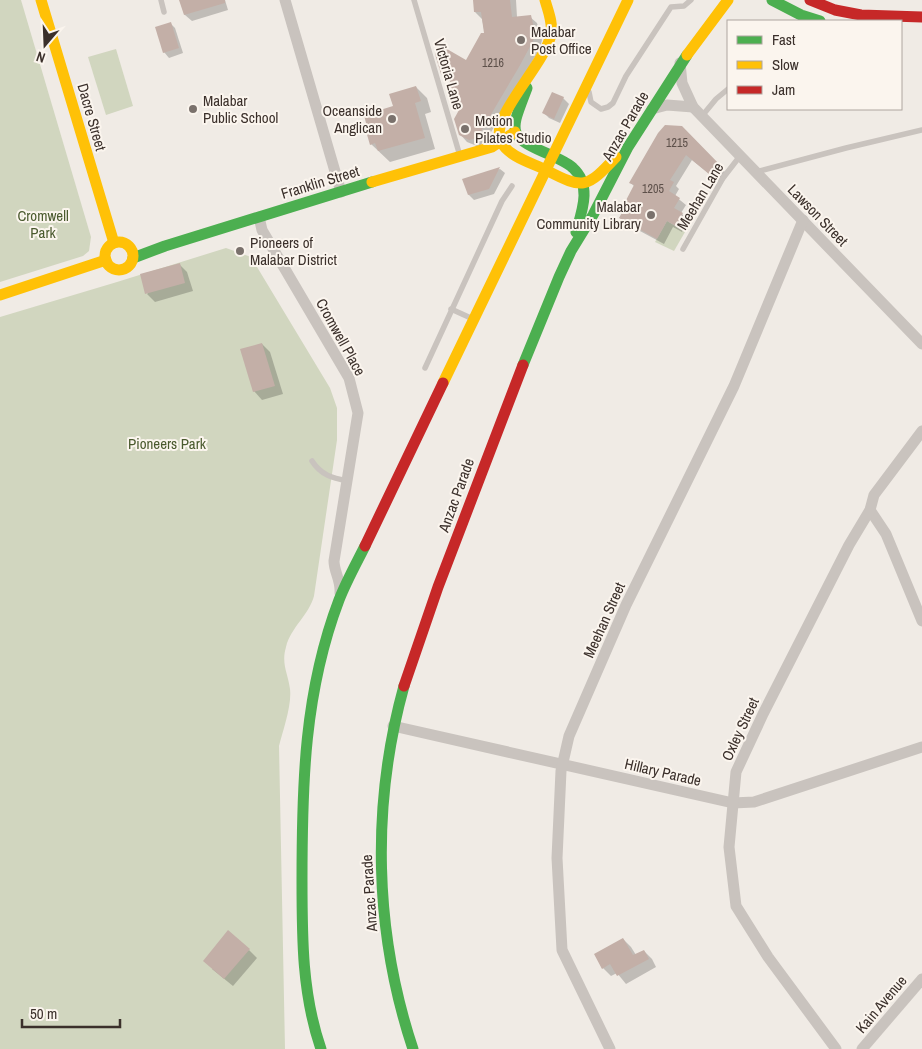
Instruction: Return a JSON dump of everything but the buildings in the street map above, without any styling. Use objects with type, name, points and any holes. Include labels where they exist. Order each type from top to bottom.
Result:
[{"type":"main road","name":"Dacre Street","points":[[41,0],[114,243]]},
{"type":"main road","points":[[545,0],[552,21],[551,34],[549,42],[532,75],[515,120],[514,132],[526,143],[575,169],[584,184],[583,206],[569,256]]},
{"type":"main road","name":"Anzac Parade","points":[[414,1049],[405,1026],[391,972],[382,894],[381,808],[393,726],[408,672],[494,435],[569,256],[635,136],[680,63],[728,0]]},
{"type":"main road","points":[[772,0],[801,15],[817,20]]},
{"type":"main road","points":[[810,0],[861,16],[908,15],[922,19]]},
{"type":"main road","points":[[321,1049],[312,1027],[306,999],[302,857],[304,768],[309,714],[325,639],[339,599],[602,53],[632,4]]},
{"type":"main road","points":[[902,27],[922,19]]},
{"type":"main road","points":[[532,75],[513,100],[499,126],[498,134],[501,142],[518,156],[568,181],[584,184],[598,177],[635,136]]},
{"type":"main road","name":"Franklin Street","points":[[133,258],[165,246],[492,147],[514,132]]},
{"type":"main road","points":[[114,243],[126,244],[132,250],[133,258],[130,265],[122,269],[114,269],[106,260],[107,250],[114,243]]},
{"type":"main road","points":[[0,295],[106,260]]},
{"type":"street","points":[[285,0],[341,192]]},
{"type":"street","name":"Lawson Street","points":[[680,63],[682,83],[693,107],[922,344]]},
{"type":"street","points":[[652,109],[667,105],[693,107]]},
{"type":"street","name":"Cromwell Place","points":[[259,217],[262,230],[348,378],[358,413],[334,561],[340,582],[339,599]]},
{"type":"street","name":"Meehan Street","points":[[610,1049],[562,950],[557,858],[562,765],[569,736],[626,605],[734,386],[802,220]]},
{"type":"street","name":"Oxley Street","points":[[836,1049],[768,957],[736,906],[729,847],[736,772],[763,714],[849,545],[870,510],[874,495],[922,431]]},
{"type":"street","points":[[870,510],[886,534],[922,622]]},
{"type":"street","name":"Hillary Parade","points":[[393,726],[733,802],[754,802],[922,747]]},
{"type":"street","name":"Kain Avenue","points":[[869,1047],[922,979]]},
{"type":"lane","points":[[160,0],[164,12]]},
{"type":"lane","name":"Victoria Lane","points":[[414,0],[460,156]]},
{"type":"lane","points":[[589,81],[591,102],[601,109],[613,104],[626,76],[672,7],[684,6],[691,0]]},
{"type":"lane","points":[[702,116],[716,99],[727,90]]},
{"type":"lane","points":[[756,172],[922,130]]},
{"type":"lane","name":"Meehan Lane","points":[[683,249],[723,178],[740,156]]},
{"type":"lane","points":[[425,368],[502,201],[512,186]]},
{"type":"lane","points":[[451,309],[475,320]]},
{"type":"lane","points":[[312,461],[322,473],[329,477],[348,481]]},
{"type":"green space","name":"Cromwell Park","points":[[0,0],[21,0],[91,237],[89,251],[83,256],[0,282]]},
{"type":"green space","points":[[116,49],[133,106],[106,115],[88,57]]},
{"type":"green space","points":[[667,221],[685,232],[674,251],[655,242]]},
{"type":"green space","name":"Pioneers Park","points":[[226,248],[251,257],[330,388],[337,408],[337,440],[314,596],[312,603],[288,640],[285,653],[290,702],[279,746],[285,1049],[0,1049],[0,317]]},
{"type":"traffic: fast","points":[[772,0],[801,15],[817,20]]},
{"type":"traffic: fast","points":[[523,365],[571,251],[593,215],[628,147],[687,55]]},
{"type":"traffic: fast","points":[[527,88],[517,115],[516,131],[519,138],[526,143],[553,156]]},
{"type":"traffic: fast","points":[[553,156],[573,168],[582,182],[584,190],[583,207],[576,232]]},
{"type":"traffic: fast","points":[[133,258],[165,246],[372,182]]},
{"type":"traffic: fast","points":[[321,1049],[310,1008],[304,966],[302,880],[304,773],[312,704],[318,669],[327,635],[339,600],[365,546]]},
{"type":"traffic: fast","points":[[404,686],[393,731],[386,776],[382,822],[382,868],[384,914],[390,960],[400,1005],[413,1049]]},
{"type":"traffic: slow","points":[[41,0],[114,243]]},
{"type":"traffic: slow","points":[[545,0],[551,25],[551,34],[547,46],[510,105],[499,132],[501,142],[509,152],[546,170]]},
{"type":"traffic: slow","points":[[443,383],[628,0]]},
{"type":"traffic: slow","points":[[687,55],[728,0]]},
{"type":"traffic: slow","points":[[372,182],[492,147],[515,132]]},
{"type":"traffic: slow","points":[[546,170],[569,181],[584,183],[598,175],[616,157]]},
{"type":"traffic: slow","points":[[119,242],[129,246],[133,256],[129,266],[119,270],[109,266],[105,256],[109,246],[119,242]]},
{"type":"traffic: slow","points":[[0,295],[106,260]]},
{"type":"traffic: jam","points":[[810,0],[835,10],[861,15],[922,17]]},
{"type":"traffic: jam","points":[[404,686],[438,587],[523,365]]},
{"type":"traffic: jam","points":[[365,546],[443,383]]},
{"type":"place","name":"Malabar Post Office","points":[[521,40]]},
{"type":"place","name":"Malabar Public School","points":[[193,109]]},
{"type":"place","name":"Oceanside Anglican","points":[[392,119]]},
{"type":"place","name":"Motion Pilates Studio","points":[[465,129]]},
{"type":"place","name":"Malabar Community Library","points":[[651,215]]},
{"type":"place","name":"Pioneers of Malabar District","points":[[240,251]]}]
